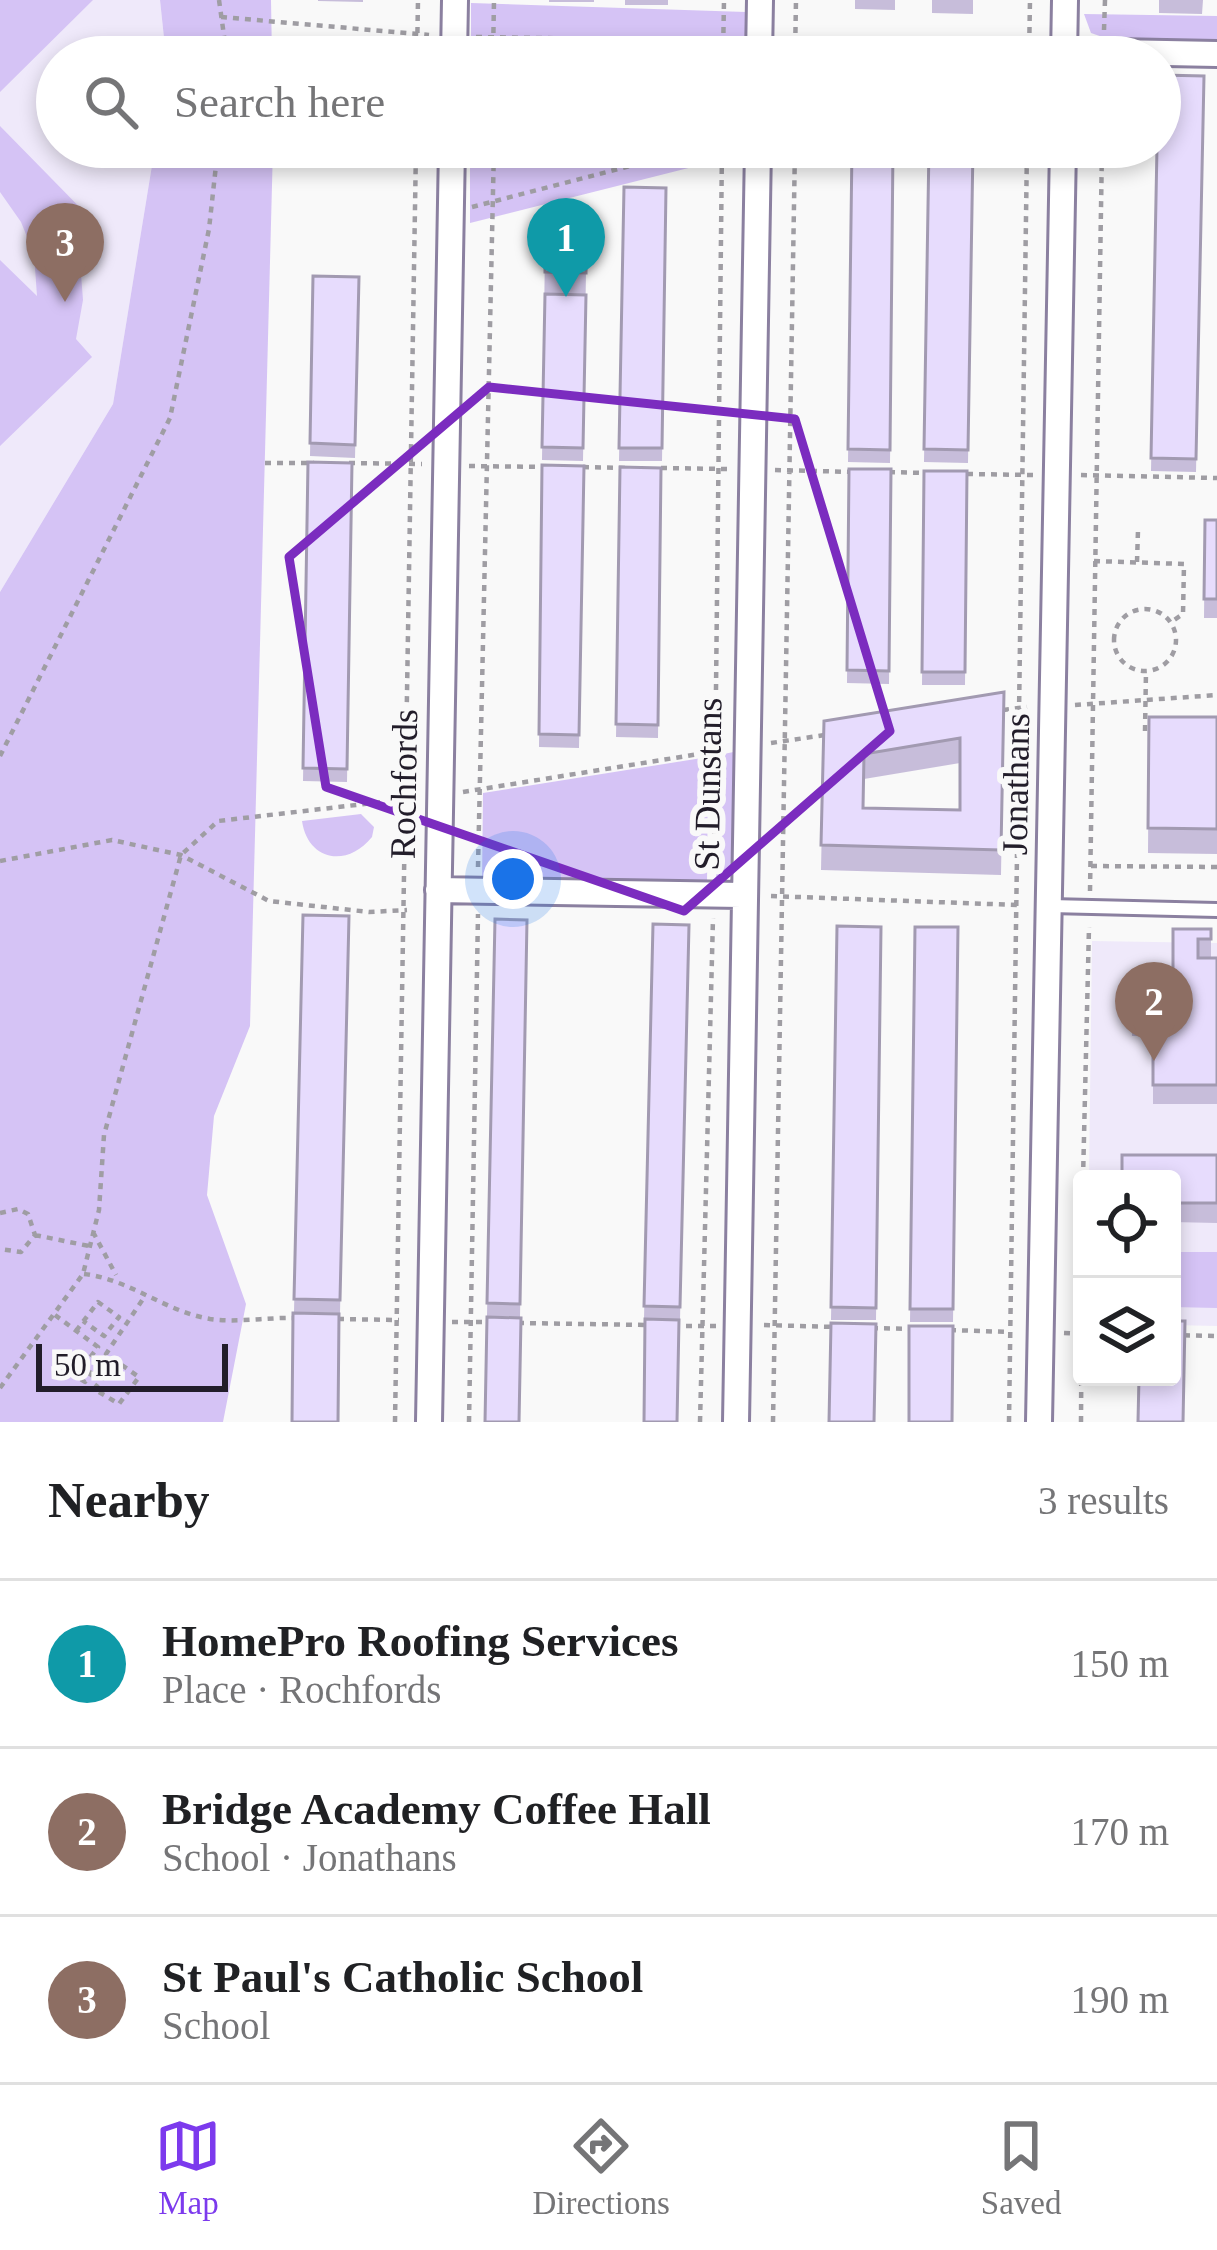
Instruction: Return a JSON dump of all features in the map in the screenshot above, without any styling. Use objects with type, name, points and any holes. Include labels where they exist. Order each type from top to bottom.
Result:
[{"type":"street","points":[[454,36],[455,0]]},
{"type":"street","points":[[759,36],[760,0]]},
{"type":"street","points":[[1064,36],[1065,0]]},
{"type":"street","points":[[1181,54],[1217,54]]},
{"type":"street","name":"Rochfords","points":[[430,1422],[451,168]]},
{"type":"street","name":"St Dunstans","points":[[736,1422],[741,896],[758,168]]},
{"type":"street","name":"Jonathans","points":[[1039,1422],[1063,168]]},
{"type":"street","points":[[437,899],[478,891],[741,896]]},
{"type":"lane","points":[[1050,906],[1217,910]]},
{"type":"path","points":[[220,0],[224,36]]},
{"type":"path","points":[[418,0],[418,35]]},
{"type":"path","points":[[493,36],[494,0]]},
{"type":"path","points":[[724,0],[724,36]]},
{"type":"path","points":[[795,36],[796,0]]},
{"type":"path","points":[[1029,36],[1030,0]]},
{"type":"path","points":[[221,17],[421,36]]},
{"type":"path","points":[[0,756],[170,418],[209,229],[216,168]]},
{"type":"path","points":[[395,1422],[416,168]]},
{"type":"path","points":[[469,1422],[494,168]]},
{"type":"path","points":[[415,222],[622,168]]},
{"type":"path","points":[[700,1422],[713,895],[722,168]]},
{"type":"path","points":[[773,1422],[795,168]]},
{"type":"path","points":[[1009,1422],[1027,168]]},
{"type":"path","points":[[1083,1170],[1102,168]]},
{"type":"path","points":[[1137,562],[1138,530]]},
{"type":"path","points":[[1094,561],[1184,564],[1183,614],[1171,622]]},
{"type":"path","points":[[1145,608],[1171,622],[1173,653],[1158,668],[1146,670],[1120,659],[1113,640],[1119,621],[1145,608]]},
{"type":"path","points":[[1145,731],[1146,670]]},
{"type":"path","points":[[1053,707],[1217,695]]},
{"type":"path","points":[[0,861],[112,840],[181,855],[269,902],[369,912],[407,910],[437,899]]},
{"type":"path","points":[[1090,866],[1217,867]]},
{"type":"path","points":[[741,896],[1050,906]]},
{"type":"path","points":[[0,1214],[18,1209],[28,1214],[35,1235]]},
{"type":"path","points":[[93,1232],[117,1278]]},
{"type":"path","points":[[35,1235],[90,1246]]},
{"type":"path","points":[[0,1249],[21,1252],[35,1235]]},
{"type":"path","points":[[83,1274],[117,1278],[145,1297],[211,1319],[309,1318]]},
{"type":"path","points":[[55,1315],[98,1347],[76,1376],[85,1382],[99,1362],[109,1370],[94,1389],[119,1404],[139,1376],[106,1354],[145,1297]]},
{"type":"path","points":[[76,1330],[98,1302],[119,1317],[104,1336]]},
{"type":"path","points":[[331,1318],[492,1322]]},
{"type":"path","points":[[83,1321],[114,1342]]},
{"type":"path","points":[[515,1323],[845,1328]]},
{"type":"path","points":[[868,1328],[915,1329]]},
{"type":"path","points":[[938,1330],[1073,1334]]},
{"type":"path","points":[[1181,1335],[1217,1336]]},
{"type":"path","points":[[1081,1386],[1081,1422]]},
{"type":"highlighted area","points":[[489,387],[795,419],[890,731],[684,911],[326,787],[289,557]]},
{"type":"shaded area","points":[[0,0],[160,0],[164,36],[36,36],[36,168],[152,168],[113,404],[0,592]]},
{"type":"shaded area","points":[[0,0],[93,0],[57,36],[36,36],[36,56],[0,92]]},
{"type":"shaded area","points":[[160,0],[271,0],[272,36],[164,36]]},
{"type":"shaded area","points":[[471,3],[746,12],[745,36],[471,36]]},
{"type":"shaded area","points":[[1084,14],[1217,16],[1217,41],[1091,33]]},
{"type":"shaded area","points":[[0,126],[36,168],[99,227],[79,248],[83,300],[76,339],[92,357],[0,446],[0,260],[37,296],[34,254],[21,222],[0,192]]},
{"type":"shaded area","points":[[152,168],[272,168],[250,1026],[214,1116],[207,1195],[246,1304],[223,1422],[0,1422],[0,592],[113,404]]},
{"type":"shaded area","points":[[470,168],[688,168],[470,223]]},
{"type":"shaded area","points":[[739,751],[740,845],[728,876],[716,887],[718,755]]},
{"type":"shaded area","points":[[708,757],[707,888],[482,884],[483,793]]},
{"type":"shaded area","points":[[361,814],[374,827],[372,837],[340,856],[330,856],[312,845],[302,821]]},
{"type":"shaded area","points":[[1092,941],[1217,943],[1217,1326],[1181,1325],[1181,1170],[1089,1170]]},
{"type":"shaded area","points":[[1181,1252],[1217,1252],[1217,1308],[1181,1307]]},
{"type":"building","points":[[1181,75],[1204,76],[1196,459],[1151,458],[1157,168],[1181,168]]},
{"type":"building","points":[[852,168],[893,168],[890,450],[848,449]]},
{"type":"building","points":[[929,168],[973,168],[968,450],[924,449]]},
{"type":"building","points":[[624,187],[666,188],[662,448],[619,448]]},
{"type":"building","points":[[546,207],[587,208],[586,273],[586,251],[546,250]]},
{"type":"building","points":[[545,250],[586,251],[586,273],[545,272]]},
{"type":"building","points":[[313,276],[359,277],[355,445],[310,443]]},
{"type":"building","points":[[545,294],[586,295],[583,448],[542,447]]},
{"type":"building","points":[[308,462],[352,463],[347,769],[303,768]]},
{"type":"building","points":[[542,465],[584,466],[579,735],[539,734]]},
{"type":"building","points":[[620,467],[661,468],[658,725],[616,724]]},
{"type":"building","points":[[849,469],[891,469],[889,671],[847,670]]},
{"type":"building","points":[[924,471],[967,471],[965,672],[922,672]]},
{"type":"building","points":[[1205,520],[1217,520],[1217,599],[1204,599]]},
{"type":"building","points":[[1004,692],[1001,850],[821,845],[824,721]],"holes":[[[960,738],[960,810],[863,808],[864,754]]]},
{"type":"building","points":[[1149,717],[1217,717],[1217,829],[1148,828]]},
{"type":"building","points":[[303,915],[349,916],[340,1300],[294,1299]]},
{"type":"building","points":[[495,919],[527,920],[520,1304],[487,1303]]},
{"type":"building","points":[[653,924],[689,925],[680,1307],[644,1306]]},
{"type":"building","points":[[837,926],[881,927],[876,1308],[831,1307]]},
{"type":"building","points":[[915,927],[958,927],[953,1309],[910,1309]]},
{"type":"building","points":[[1173,929],[1211,929],[1211,939],[1198,939],[1198,958],[1217,958],[1217,1085],[1153,1085],[1153,1017],[1132,1017],[1132,989],[1181,989],[1181,981],[1173,981]]},
{"type":"building","points":[[1122,1155],[1217,1155],[1217,1203],[1181,1203],[1181,1170],[1122,1170]]},
{"type":"building","points":[[293,1313],[339,1314],[338,1422],[292,1422]]},
{"type":"building","points":[[487,1317],[521,1318],[519,1422],[485,1422]]},
{"type":"building","points":[[645,1319],[679,1320],[677,1422],[644,1422]]},
{"type":"building","points":[[1181,1321],[1185,1321],[1183,1422],[1138,1422],[1139,1386],[1181,1386]]},
{"type":"building","points":[[831,1323],[876,1324],[874,1422],[829,1422]]},
{"type":"building","points":[[909,1326],[953,1326],[952,1422],[909,1422]]},
{"type":"place","name":"HomePro Roofing Services","points":[[566,297]]},
{"type":"place","name":"St Paul's Catholic School","points":[[65,302]]},
{"type":"place","name":"Bridge Academy Coffee Hall","points":[[1154,1061]]}]
